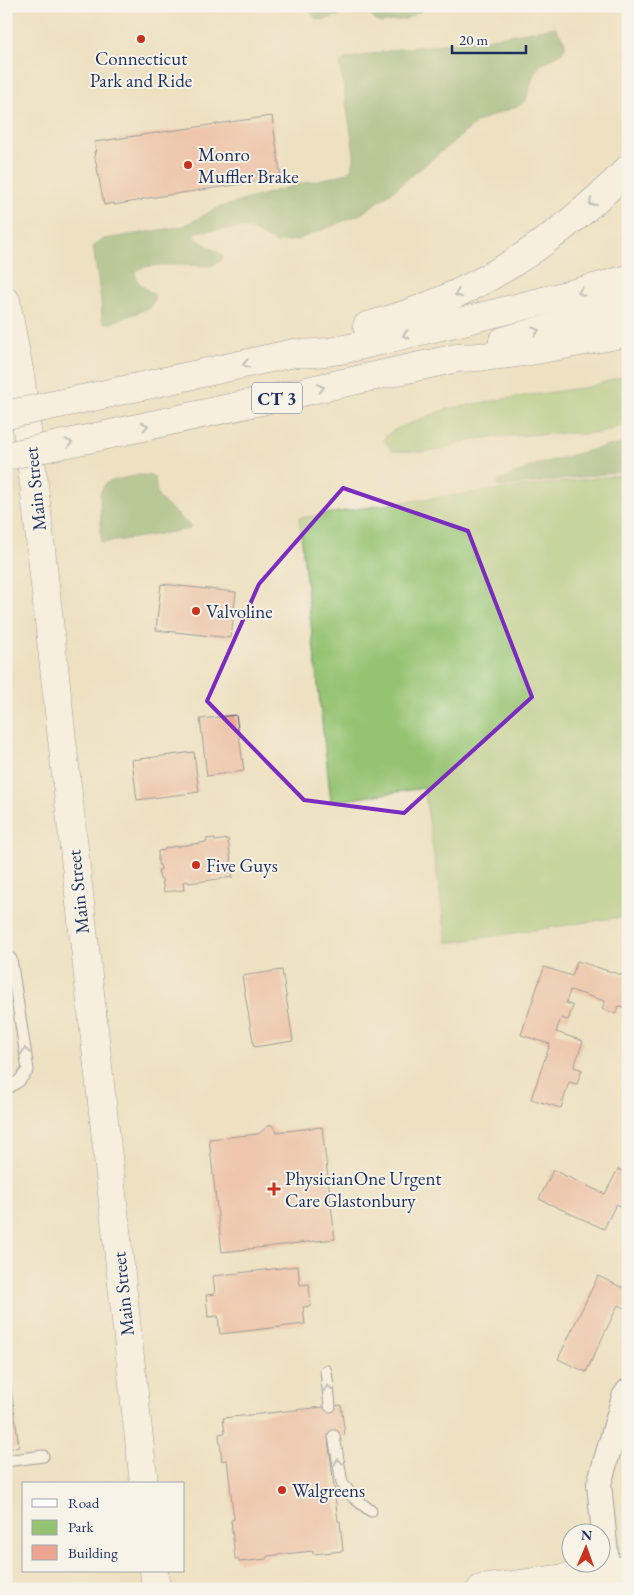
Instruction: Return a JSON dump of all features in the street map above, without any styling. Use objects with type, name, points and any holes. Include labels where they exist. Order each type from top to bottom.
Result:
[{"type":"main road","points":[[294,353],[323,338],[407,314],[444,300],[480,283],[512,264],[563,227],[628,170]]},
{"type":"main road","points":[[294,353],[326,352],[426,330],[628,279]]},
{"type":"main road","name":"Main Street","points":[[6,301],[20,375],[34,485],[144,1482]]},
{"type":"main road","points":[[457,358],[512,338],[628,306]]},
{"type":"main road","points":[[457,358],[483,358],[515,354],[628,333]]},
{"type":"main road","name":"CT 3","points":[[6,415],[294,353]]},
{"type":"main road","name":"CT 3","points":[[6,456],[457,358]]},
{"type":"main road","points":[[154,1572],[156,1589]]},
{"type":"main road","points":[[481,1589],[618,1572]]},
{"type":"street","points":[[618,1572],[599,1484],[624,1397],[628,1391]]},
{"type":"lane","points":[[6,956],[11,959],[28,1070],[19,1081],[6,1089]]},
{"type":"lane","points":[[326,1371],[330,1406]]},
{"type":"lane","points":[[334,1436],[342,1483],[353,1497],[371,1511]]},
{"type":"lane","points":[[6,1461],[43,1456]]},
{"type":"highlighted area","points":[[343,488],[468,531],[532,697],[404,813],[304,800],[207,701],[259,584]]},
{"type":"green space","points":[[306,6],[437,6],[426,8],[406,19],[381,23],[376,21],[364,9],[322,20],[316,19]]},
{"type":"green space","points":[[555,27],[565,42],[565,47],[561,53],[539,66],[534,74],[526,100],[520,105],[479,121],[389,194],[361,214],[297,240],[277,243],[247,228],[200,231],[194,237],[222,255],[222,260],[208,266],[158,265],[140,269],[135,272],[137,280],[144,288],[154,294],[154,301],[149,308],[111,323],[105,323],[102,319],[93,248],[95,244],[104,239],[184,226],[217,208],[296,185],[344,174],[351,168],[354,154],[340,64],[344,59],[399,49],[492,38]]},
{"type":"green space","points":[[628,375],[628,424],[599,433],[492,437],[464,442],[440,450],[421,452],[392,451],[384,440],[394,430],[446,409],[589,387]]},
{"type":"green space","points":[[628,444],[628,471],[500,487],[497,484],[499,481],[535,465],[606,446]]},
{"type":"green space","points":[[628,474],[628,916],[447,943],[424,788],[331,802],[299,518],[416,500]]},
{"type":"green space","points":[[139,475],[151,475],[155,478],[159,498],[190,526],[190,529],[101,542],[100,493],[105,484],[110,481]]},
{"type":"building","name":"Monro Muffler Brake","points":[[272,116],[281,178],[114,205],[114,203],[104,205],[94,152],[96,152],[94,142]]},
{"type":"building","name":"Valvoline","points":[[161,584],[236,592],[231,638],[156,630]]},
{"type":"building","points":[[236,715],[244,771],[207,776],[200,719]]},
{"type":"building","points":[[194,752],[199,792],[137,800],[132,760]]},
{"type":"building","name":"Five Guys","points":[[214,838],[215,841],[228,839],[233,877],[189,883],[188,881],[183,882],[184,890],[164,892],[158,870],[161,870],[160,865],[158,865],[158,851],[165,850],[165,848],[207,842],[206,839]]},
{"type":"building","points":[[577,961],[628,977],[628,1009],[619,1006],[616,1014],[602,1009],[605,1001],[570,990],[566,1003],[573,1006],[568,1020],[561,1018],[556,1032],[583,1041],[574,1067],[582,1070],[577,1084],[569,1082],[561,1108],[531,1099],[550,1044],[521,1035],[544,967],[572,976]]},
{"type":"building","points":[[282,970],[293,1041],[254,1047],[242,976]]},
{"type":"building","points":[[271,1124],[277,1132],[322,1127],[335,1239],[222,1252],[209,1139],[258,1134]]},
{"type":"building","points":[[618,1169],[628,1174],[628,1209],[616,1204],[604,1229],[539,1199],[553,1170],[605,1194]]},
{"type":"building","points":[[298,1266],[300,1285],[309,1284],[311,1306],[303,1307],[305,1324],[220,1334],[218,1316],[208,1317],[206,1295],[215,1294],[213,1276]]},
{"type":"building","points":[[598,1276],[623,1288],[628,1278],[628,1310],[618,1305],[586,1372],[558,1359]]},
{"type":"building","points":[[9,1372],[19,1447],[6,1449],[6,1373]]},
{"type":"building","name":"Walgreens","points":[[341,1405],[345,1435],[328,1437],[343,1551],[313,1554],[313,1551],[267,1556],[267,1559],[239,1562],[238,1559],[235,1559],[231,1520],[234,1519],[227,1460],[222,1461],[219,1434],[225,1433],[223,1418]]},
{"type":"place","name":"Connecticut Park and Ride","points":[[141,39]]},
{"type":"place","name":"Monro Muffler Brake","points":[[188,165]]},
{"type":"place","name":"Valvoline","points":[[196,611]]},
{"type":"place","name":"Five Guys","points":[[196,865]]},
{"type":"place","name":"PhysicianOne Urgent Care Glastonbury","points":[[274,1189]]},
{"type":"place","name":"Walgreens","points":[[282,1490]]}]
